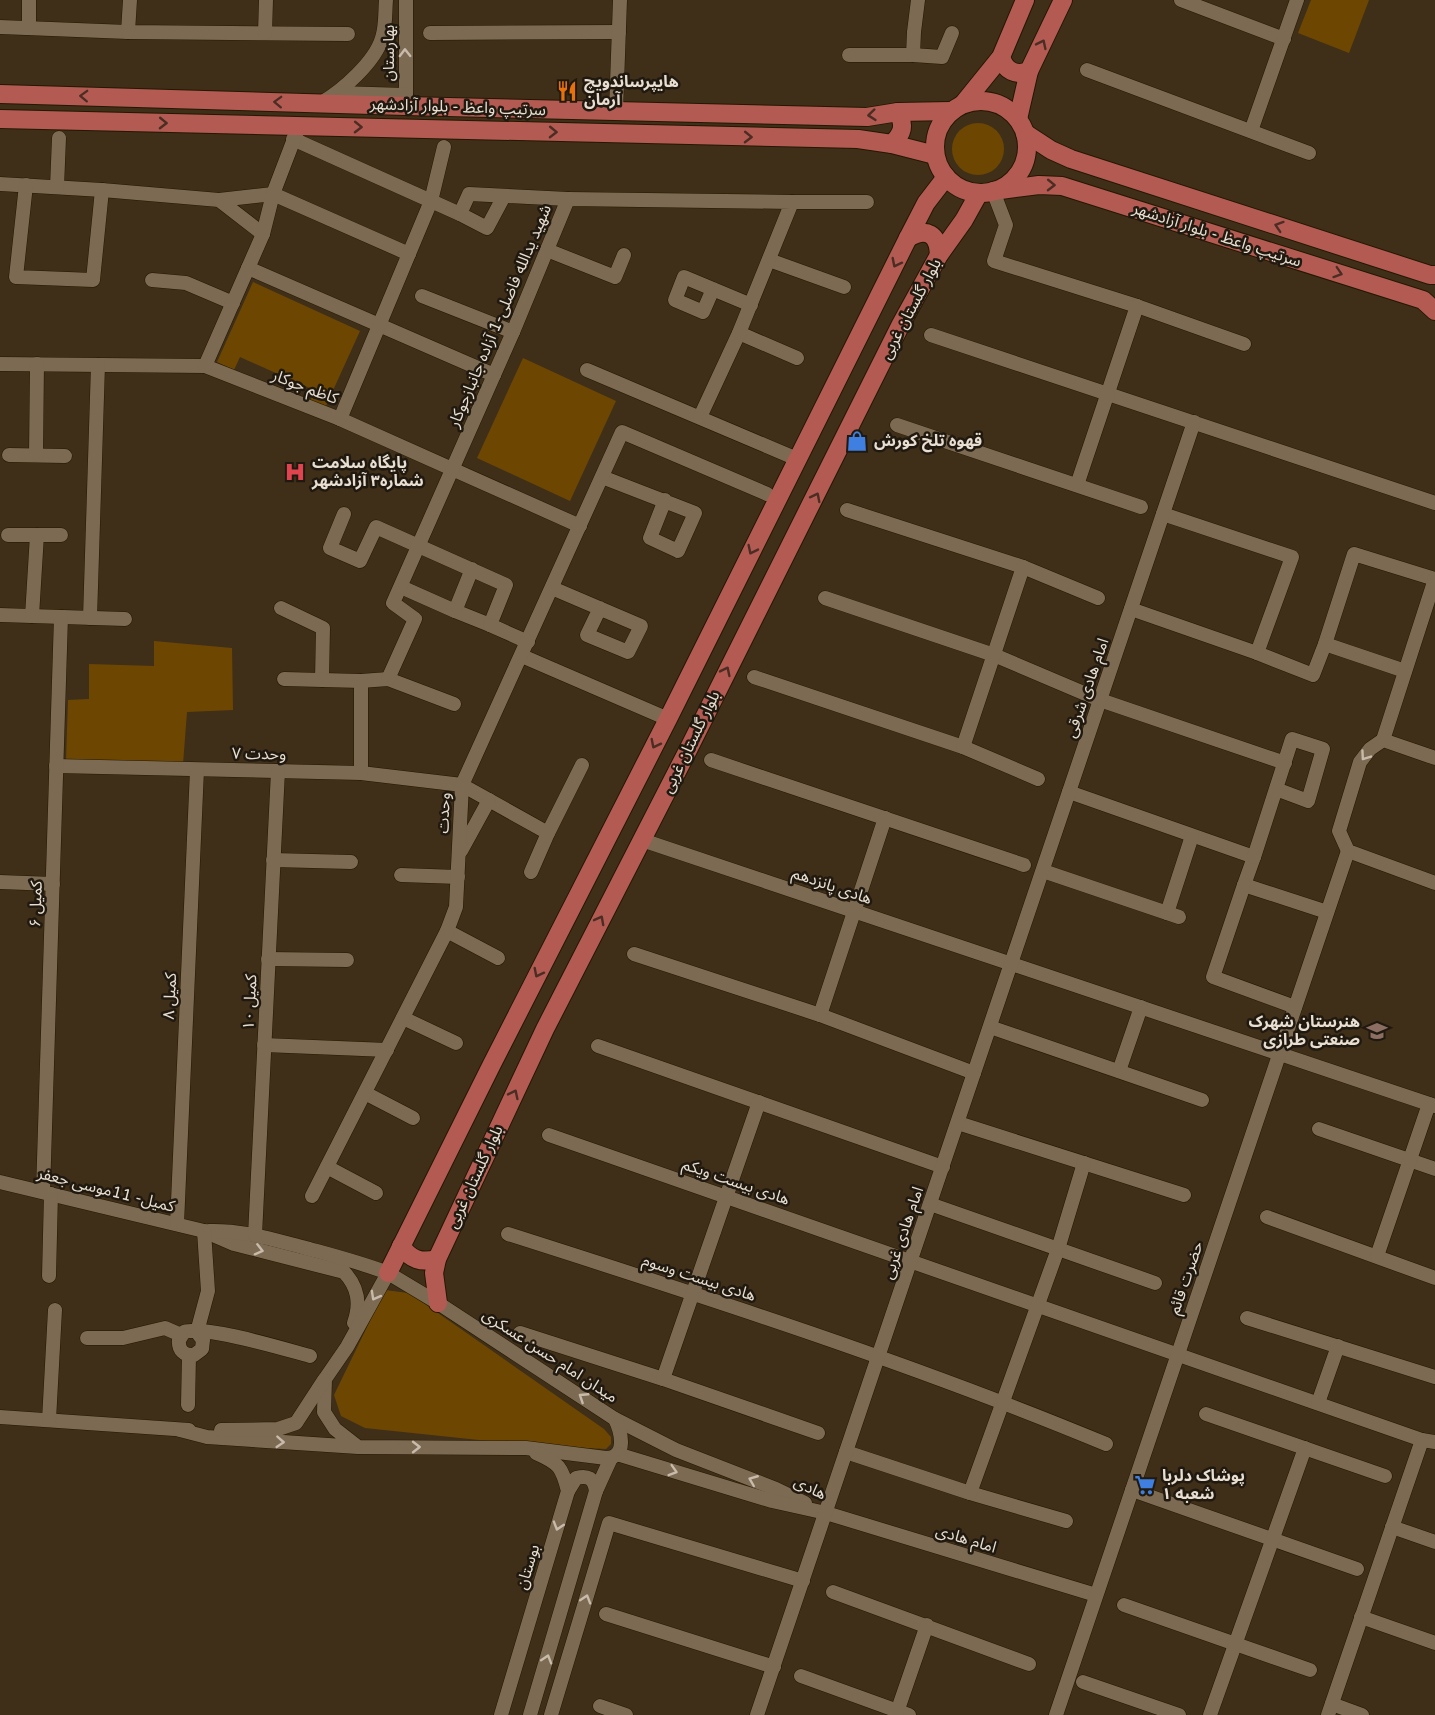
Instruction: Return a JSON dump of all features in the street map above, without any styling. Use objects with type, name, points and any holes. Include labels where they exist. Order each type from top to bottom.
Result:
[{"type":"main road","points":[[1025,0],[1001,57],[957,108],[943,120],[937,131],[935,155],[946,177],[961,188],[986,192],[1010,183],[1021,169],[1027,151],[1021,126],[1029,71],[1064,0]]},
{"type":"main road","points":[[1001,57],[1003,63],[1012,72],[1018,74],[1029,71]]},
{"type":"main road","name":"سرتیپ واعظ - بلوار آزادشهر","points":[[0,94],[321,103],[406,101],[616,111],[867,117],[898,112],[957,108]]},
{"type":"main road","points":[[957,108],[982,101],[993,102],[1010,111],[1021,126]]},
{"type":"main road","points":[[892,144],[901,136],[903,123],[898,112]]},
{"type":"main road","name":"سرتیپ واعظ - بلوار آزادشهر","points":[[0,119],[296,132],[858,139],[892,144],[935,155]]},
{"type":"main road","name":"سرتیپ واعظ - بلوار آزادشهر","points":[[1021,126],[1051,150],[1071,159],[1435,274]]},
{"type":"main road","name":"بلوار گلستان غربی","points":[[388,1273],[490,1066],[668,719],[796,459],[927,203],[946,177]]},
{"type":"main road","name":"سرتیپ واعظ - بلوار آزادشهر","points":[[986,192],[1039,185],[1062,186],[1423,300],[1435,311]]},
{"type":"main road","name":"بلوار گلستان غربی","points":[[438,1303],[434,1274],[437,1259],[545,1029],[901,324],[939,255],[986,192]]},
{"type":"main road","points":[[909,238],[919,232],[931,234],[939,243],[939,255]]},
{"type":"main road","points":[[401,1246],[407,1255],[416,1260],[427,1262],[437,1259]]},
{"type":"street","points":[[29,0],[29,28]]},
{"type":"street","points":[[128,32],[130,0]]},
{"type":"street","points":[[265,33],[266,0]]},
{"type":"street","name":"بهارستان","points":[[321,103],[338,93],[359,73],[378,46],[382,38],[386,0]]},
{"type":"street","name":"بهارستان","points":[[406,0],[406,101]]},
{"type":"street","points":[[616,111],[620,0]]},
{"type":"street","points":[[913,55],[918,0]]},
{"type":"street","points":[[1181,0],[1284,39]]},
{"type":"street","points":[[1251,131],[1297,0]]},
{"type":"street","points":[[0,27],[128,32],[348,34]]},
{"type":"street","points":[[430,33],[619,32]]},
{"type":"street","points":[[849,55],[942,57],[952,33]]},
{"type":"street","points":[[1087,70],[1309,153]]},
{"type":"street","points":[[338,93],[406,101]]},
{"type":"street","points":[[206,366],[263,234],[273,194],[296,132],[487,228],[504,196]]},
{"type":"street","points":[[57,187],[59,138]]},
{"type":"street","points":[[340,419],[430,201],[444,147]]},
{"type":"street","points":[[0,184],[219,200],[273,194],[408,254]]},
{"type":"street","points":[[26,185],[16,277],[93,280],[102,190]]},
{"type":"street","points":[[986,192],[1006,225],[994,261],[1137,306],[1244,344]]},
{"type":"street","points":[[460,214],[469,194],[568,199]]},
{"type":"street","name":"شهید یدالله فاضلی-1 آزاده جانبازجوکار","points":[[401,587],[513,332],[568,199],[867,202]]},
{"type":"street","points":[[219,200],[263,234]]},
{"type":"street","points":[[700,417],[739,333],[792,202]]},
{"type":"street","points":[[547,250],[615,277],[624,255]]},
{"type":"street","points":[[769,260],[844,287]]},
{"type":"street","points":[[248,268],[494,375]]},
{"type":"street","points":[[713,289],[703,312],[675,300],[684,277],[750,304]]},
{"type":"street","points":[[152,280],[186,283],[232,303]]},
{"type":"street","points":[[422,296],[513,332]]},
{"type":"street","points":[[1077,485],[1137,306]]},
{"type":"street","points":[[739,333],[797,358]]},
{"type":"street","points":[[931,335],[1435,503]]},
{"type":"street","name":"کاظم جوکار","points":[[0,364],[206,366],[340,419],[580,526]]},
{"type":"street","points":[[36,455],[37,364]]},
{"type":"street","points":[[90,618],[98,365]]},
{"type":"street","points":[[587,370],[796,459]]},
{"type":"street","name":"امام هادی شرقی","points":[[1011,963],[1194,422]]},
{"type":"street","points":[[897,425],[1141,507]]},
{"type":"street","name":"وحدت","points":[[312,1197],[447,931],[456,907],[462,785],[622,432],[767,494]]},
{"type":"street","points":[[9,456],[65,456]]},
{"type":"street","points":[[602,477],[665,500],[695,513],[678,552],[650,538],[665,500]]},
{"type":"street","points":[[847,510],[1023,567],[1098,598]]},
{"type":"street","points":[[344,514],[330,548],[360,561],[376,527],[507,585],[490,625]]},
{"type":"street","points":[[1163,514],[1292,557],[1257,653]]},
{"type":"street","points":[[8,535],[61,535]]},
{"type":"street","points":[[33,616],[37,535]]},
{"type":"street","points":[[1131,609],[1257,653],[1312,675],[1325,644],[1354,554],[1435,579],[1383,740],[1370,749],[1360,762],[1339,831],[1347,851],[1435,883]]},
{"type":"street","points":[[963,747],[1023,567]]},
{"type":"street","points":[[455,611],[472,569]]},
{"type":"street","points":[[388,679],[415,619],[393,603],[401,587],[528,642]]},
{"type":"street","points":[[552,588],[600,608],[640,626],[628,652],[587,635],[600,608]]},
{"type":"street","points":[[825,598],[994,655],[1100,700],[1285,763]]},
{"type":"street","points":[[281,608],[323,628],[322,680]]},
{"type":"street","points":[[0,615],[125,619]]},
{"type":"street","name":"کمیل ۶","points":[[49,1276],[47,1193],[61,617]]},
{"type":"street","points":[[1325,644],[1405,671]]},
{"type":"street","points":[[522,656],[668,719]]},
{"type":"street","points":[[754,677],[963,747],[1038,779]]},
{"type":"street","points":[[284,679],[361,681],[388,679],[454,704]]},
{"type":"street","points":[[361,681],[361,773]]},
{"type":"street","points":[[1276,789],[1308,801],[1323,749],[1292,739],[1213,977],[1295,1007]]},
{"type":"street","points":[[1383,740],[1435,758]]},
{"type":"street","points":[[711,760],[1024,865]]},
{"type":"street","points":[[531,872],[582,765]]},
{"type":"street","name":"وحدت ۷","points":[[56,766],[361,773],[462,785]]},
{"type":"street","name":"کمیل ۸","points":[[177,1224],[197,770]]},
{"type":"street","name":"کمیل ۱۰","points":[[255,1234],[278,771]]},
{"type":"street","points":[[462,785],[548,833]]},
{"type":"street","points":[[1069,792],[1254,857]]},
{"type":"street","points":[[459,856],[489,800]]},
{"type":"street","points":[[820,1015],[885,818]]},
{"type":"street","points":[[1042,871],[1173,915],[1192,836]]},
{"type":"street","name":"هادی پانزدهم","points":[[642,840],[1432,1105]]},
{"type":"street","name":"حضرت قائم","points":[[1056,1715],[1347,851]]},
{"type":"street","points":[[273,860],[351,862]]},
{"type":"street","points":[[401,876],[458,877]]},
{"type":"street","points":[[0,882],[53,884]]},
{"type":"street","points":[[1244,885],[1327,912]]},
{"type":"street","points":[[447,931],[498,958]]},
{"type":"street","points":[[634,954],[820,1015],[974,1073]]},
{"type":"street","points":[[268,958],[347,960]]},
{"type":"street","name":"امام هادی غربی","points":[[826,1513],[1011,963]]},
{"type":"street","points":[[1119,1071],[1141,1007]]},
{"type":"street","points":[[403,1018],[456,1043]]},
{"type":"street","points":[[990,1027],[1202,1100]]},
{"type":"street","points":[[264,1045],[387,1050]]},
{"type":"street","points":[[598,1046],[943,1167]]},
{"type":"street","points":[[365,1093],[412,1118]]},
{"type":"street","points":[[663,1379],[759,1102]]},
{"type":"street","points":[[1377,1256],[1410,1160],[1432,1105]]},
{"type":"street","points":[[958,1123],[1184,1195]]},
{"type":"street","points":[[1319,1129],[1435,1169]]},
{"type":"street","name":"هادی بیست ویکم","points":[[549,1135],[1431,1442]]},
{"type":"street","points":[[970,1493],[1039,1305],[1084,1163]]},
{"type":"street","points":[[327,1167],[376,1193]]},
{"type":"street","name":"کمیل- 11موسی جعفر","points":[[0,1182],[204,1231]]},
{"type":"street","points":[[930,1204],[1155,1283]]},
{"type":"street","points":[[1267,1218],[1435,1278]]},
{"type":"street","name":"میدان امام حسن عسکری","points":[[204,1231],[234,1230],[255,1234],[388,1273],[438,1303],[615,1419],[622,1433],[622,1440],[614,1456]]},
{"type":"street","points":[[197,1332],[208,1291],[204,1231],[234,1244],[329,1266],[344,1272],[355,1287],[358,1306],[346,1347]]},
{"type":"street","name":"هادی بیست وسوم","points":[[508,1234],[693,1293],[878,1357],[1004,1402],[1106,1444]]},
{"type":"street","points":[[360,1263],[384,1260],[391,1257],[401,1246]]},
{"type":"street","points":[[0,1417],[180,1430],[278,1429],[296,1423],[346,1347],[388,1273]]},
{"type":"street","points":[[49,1420],[55,1310]]},
{"type":"street","points":[[1247,1318],[1435,1377]]},
{"type":"street","points":[[87,1338],[123,1338],[165,1329],[181,1335]]},
{"type":"street","points":[[197,1332],[203,1340],[202,1349],[189,1356],[180,1350],[179,1340],[181,1335],[189,1331],[205,1331],[310,1356]]},
{"type":"street","points":[[520,1333],[663,1379],[818,1433]]},
{"type":"street","points":[[1318,1403],[1338,1347]]},
{"type":"street","points":[[188,1405],[189,1356]]},
{"type":"street","points":[[325,1379],[324,1412],[335,1429],[358,1447]]},
{"type":"street","points":[[1206,1414],[1385,1476]]},
{"type":"street","name":"هادی","points":[[615,1419],[676,1450],[777,1490],[826,1513]]},
{"type":"street","points":[[180,1430],[207,1437],[358,1447],[526,1448],[614,1456],[596,1491],[530,1715]]},
{"type":"street","points":[[1362,1715],[1330,1710],[1392,1527],[1431,1442]]},
{"type":"street","points":[[526,1448],[549,1459],[562,1470],[568,1491]]},
{"type":"street","points":[[1210,1715],[1305,1448]]},
{"type":"street","points":[[846,1452],[970,1493],[1066,1521]]},
{"type":"street","name":"هادی","points":[[614,1456],[771,1501],[826,1513]]},
{"type":"street","points":[[568,1491],[576,1478],[583,1476],[595,1483],[596,1491]]},
{"type":"street","points":[[1132,1490],[1357,1569]]},
{"type":"street","name":"بوستان","points":[[501,1715],[568,1491]]},
{"type":"street","points":[[757,1715],[826,1513]]},
{"type":"street","name":"امام هادی","points":[[826,1513],[1096,1595]]},
{"type":"street","points":[[551,1715],[609,1523],[803,1581]]},
{"type":"street","points":[[1392,1527],[1435,1542]]},
{"type":"street","points":[[833,1592],[1029,1664]]},
{"type":"street","points":[[1124,1605],[1310,1670]]},
{"type":"street","points":[[606,1614],[774,1667]]},
{"type":"street","points":[[1361,1617],[1435,1643]]},
{"type":"street","points":[[801,1676],[901,1714],[927,1625]]},
{"type":"street","points":[[1083,1682],[1179,1715]]},
{"type":"street","points":[[600,1706],[626,1715]]},
{"type":"shaded area","points":[[1311,0],[1369,0],[1349,53],[1298,33]]},
{"type":"shaded area","points":[[973,123],[983,123],[997,130],[1004,149],[997,168],[983,175],[973,175],[963,171],[956,164],[952,154],[952,144],[956,134],[963,127]]},
{"type":"shaded area","points":[[253,282],[360,331],[325,408],[310,401],[314,390],[240,357],[234,370],[217,362]]},
{"type":"shaded area","points":[[523,358],[616,401],[570,501],[477,458]]},
{"type":"shaded area","points":[[154,641],[232,648],[233,710],[187,712],[183,764],[66,760],[68,700],[89,699],[89,664],[154,666]]},
{"type":"shaded area","points":[[385,1290],[408,1293],[425,1304],[604,1429],[611,1437],[611,1444],[606,1449],[526,1445],[365,1428],[341,1416],[334,1395]]},
{"type":"place","name":"هایپرساندویچ آرمان","points":[[567,91]]},
{"type":"place","name":"قهوه تلخ کورش","points":[[857,441]]},
{"type":"place","name":"پایگاه سلامت شماره۳ آزادشهر","points":[[295,472]]},
{"type":"place","name":"هنرستان شهرک صنعتی طرازی","points":[[1377,1031]]},
{"type":"place","name":"پوشاک دلربا شعبه ۱","points":[[1145,1485]]}]
